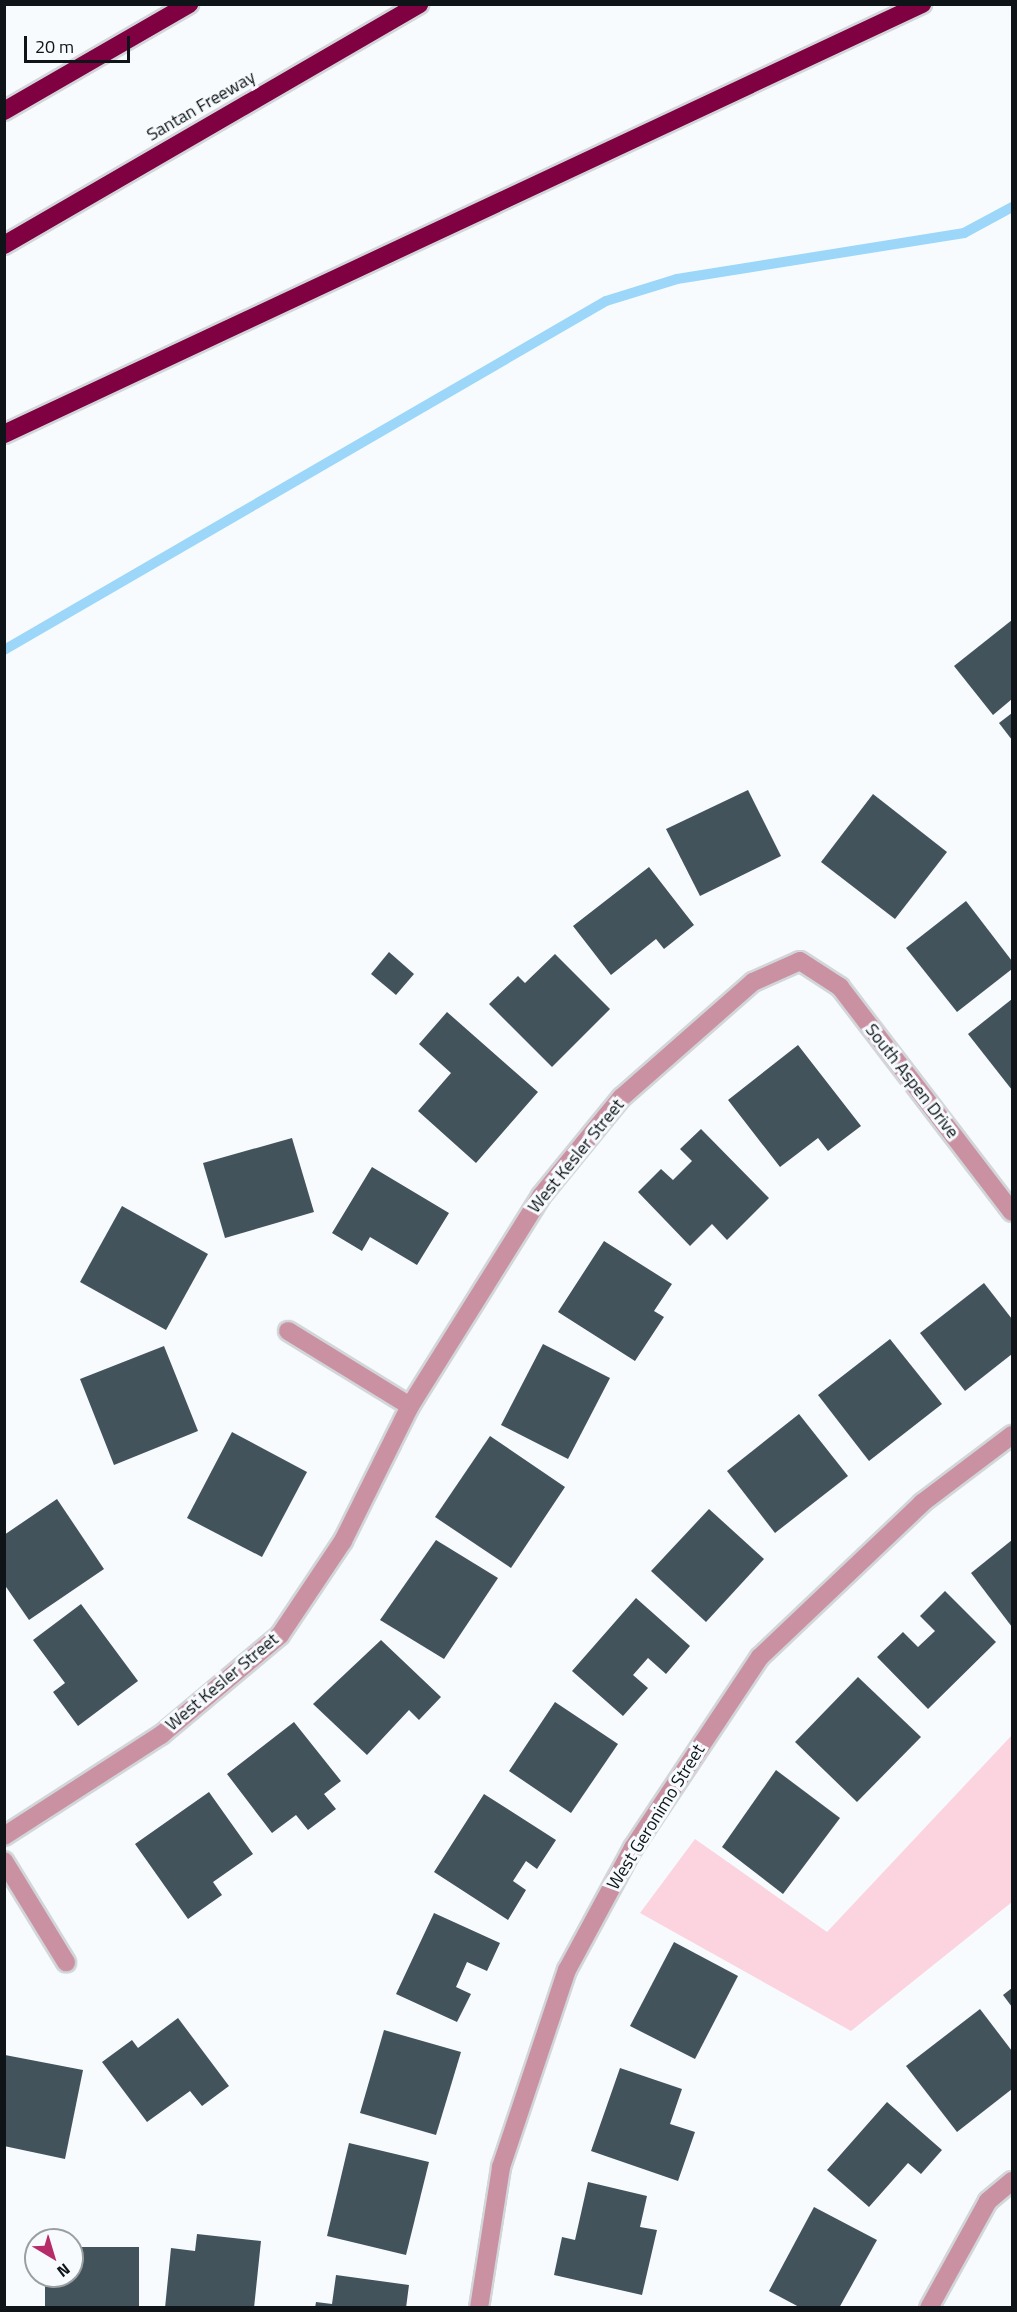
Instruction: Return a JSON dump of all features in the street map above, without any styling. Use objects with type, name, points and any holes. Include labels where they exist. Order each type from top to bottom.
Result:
[{"type":"highway","points":[[4,111],[189,4]]},
{"type":"highway","name":"Santan Freeway","points":[[4,245],[419,4]]},
{"type":"highway","points":[[4,434],[922,4]]},
{"type":"street","name":"South Aspen Drive","points":[[800,961],[840,987],[1012,1212]]},
{"type":"street","name":"West Kesler Street","points":[[4,1836],[161,1735],[280,1635],[343,1541],[410,1406],[497,1259],[621,1098],[753,982],[800,961]]},
{"type":"street","points":[[288,1331],[410,1406]]},
{"type":"street","name":"West Geronimo Street","points":[[479,2307],[501,2167],[567,1970],[633,1848],[760,1657],[922,1503],[1012,1435]]},
{"type":"street","points":[[4,1861],[66,1962]]},
{"type":"street","points":[[929,2307],[988,2201],[1012,2181]]},
{"type":"shaded area","points":[[1012,1735],[1012,1902],[851,2031],[640,1913],[695,1839],[827,1932]]},
{"type":"building","points":[[1012,620],[1012,699],[993,715],[954,666]]},
{"type":"building","points":[[1012,713],[1012,740],[999,723]]},
{"type":"building","points":[[748,790],[781,856],[700,896],[666,829]]},
{"type":"building","points":[[873,794],[947,852],[895,919],[821,862]]},
{"type":"building","points":[[649,867],[694,925],[664,949],[656,939],[611,975],[573,926]]},
{"type":"building","points":[[966,901],[1012,961],[1012,969],[957,1012],[906,948]]},
{"type":"building","points":[[389,952],[414,974],[396,995],[371,974]]},
{"type":"building","points":[[555,954],[610,1009],[552,1067],[489,1004],[518,976],[525,983]]},
{"type":"building","points":[[1012,999],[1012,1090],[968,1034]]},
{"type":"building","points":[[447,1012],[538,1092],[476,1163],[418,1111],[451,1073],[419,1044]]},
{"type":"building","points":[[798,1045],[861,1126],[828,1151],[818,1138],[780,1167],[728,1100]]},
{"type":"building","points":[[701,1129],[769,1198],[727,1240],[712,1224],[690,1246],[638,1192],[661,1169],[673,1180],[692,1161],[680,1149]]},
{"type":"building","points":[[292,1138],[314,1212],[225,1238],[203,1163]]},
{"type":"building","points":[[372,1167],[449,1213],[417,1265],[370,1237],[362,1251],[332,1233]]},
{"type":"building","points":[[122,1206],[208,1254],[166,1330],[80,1282]]},
{"type":"building","points":[[604,1241],[672,1284],[654,1311],[664,1317],[635,1361],[558,1312]]},
{"type":"building","points":[[984,1283],[1012,1319],[1012,1354],[965,1391],[920,1333]]},
{"type":"building","points":[[890,1339],[942,1404],[869,1461],[818,1395]]},
{"type":"building","points":[[543,1344],[610,1378],[568,1459],[501,1425]]},
{"type":"building","points":[[164,1346],[198,1431],[114,1465],[80,1379]]},
{"type":"building","points":[[799,1414],[848,1476],[775,1533],[727,1471]]},
{"type":"building","points":[[232,1432],[307,1472],[262,1557],[187,1518]]},
{"type":"building","points":[[490,1436],[565,1487],[511,1568],[435,1517]]},
{"type":"building","points":[[57,1499],[104,1569],[29,1620],[4,1584],[4,1535]]},
{"type":"building","points":[[709,1509],[764,1559],[706,1622],[651,1571]]},
{"type":"building","points":[[436,1540],[498,1578],[444,1659],[380,1620]]},
{"type":"building","points":[[1012,1540],[1012,1627],[971,1573]]},
{"type":"building","points":[[945,1591],[996,1642],[928,1709],[877,1657],[903,1632],[918,1647],[935,1631],[920,1616]]},
{"type":"building","points":[[636,1598],[690,1646],[666,1674],[648,1658],[633,1675],[648,1688],[623,1716],[572,1671]]},
{"type":"building","points":[[81,1604],[138,1681],[78,1726],[53,1692],[65,1683],[33,1640]]},
{"type":"building","points":[[381,1640],[441,1697],[419,1720],[409,1710],[367,1755],[313,1704]]},
{"type":"building","points":[[858,1677],[921,1737],[857,1802],[795,1742]]},
{"type":"building","points":[[555,1702],[618,1744],[571,1813],[509,1771]]},
{"type":"building","points":[[294,1722],[341,1781],[324,1794],[336,1809],[308,1830],[296,1815],[272,1833],[227,1774]]},
{"type":"building","points":[[776,1770],[840,1818],[783,1894],[722,1847]]},
{"type":"building","points":[[209,1792],[253,1854],[213,1882],[222,1895],[188,1919],[135,1844]]},
{"type":"building","points":[[484,1794],[556,1840],[537,1869],[526,1861],[513,1881],[526,1890],[508,1920],[434,1872]]},
{"type":"building","points":[[434,1913],[500,1943],[487,1971],[467,1962],[456,1987],[471,1994],[457,2022],[396,1994]]},
{"type":"building","points":[[674,1942],[738,1976],[695,2059],[630,2026]]},
{"type":"building","points":[[1012,1988],[1012,2007],[1003,1995]]},
{"type":"building","points":[[980,2009],[1012,2051],[1012,2089],[957,2132],[906,2066]]},
{"type":"building","points":[[178,2018],[229,2086],[202,2106],[190,2091],[147,2122],[102,2062],[132,2040],[138,2048]]},
{"type":"building","points":[[384,2030],[461,2052],[436,2135],[360,2113]]},
{"type":"building","points":[[5,2055],[83,2070],[65,2159],[4,2146]]},
{"type":"building","points":[[620,2068],[682,2089],[670,2124],[695,2132],[678,2181],[591,2151]]},
{"type":"building","points":[[887,2102],[942,2150],[921,2174],[908,2163],[869,2207],[827,2170]]},
{"type":"building","points":[[349,2143],[429,2162],[406,2255],[327,2236]]},
{"type":"building","points":[[588,2182],[647,2196],[640,2227],[657,2230],[642,2295],[554,2275],[562,2237],[575,2240]]},
{"type":"building","points":[[814,2207],[877,2240],[839,2308],[801,2308],[769,2291]]},
{"type":"building","points":[[197,2234],[261,2241],[254,2308],[165,2308],[171,2248],[195,2251]]},
{"type":"building","points":[[84,2247],[139,2247],[139,2308],[45,2308],[45,2288],[84,2288]]},
{"type":"building","points":[[336,2275],[409,2285],[406,2308],[315,2308],[316,2302],[332,2304]]},
{"type":"waterway","points":[[4,650],[606,301],[677,279],[964,233],[1012,207]]}]
